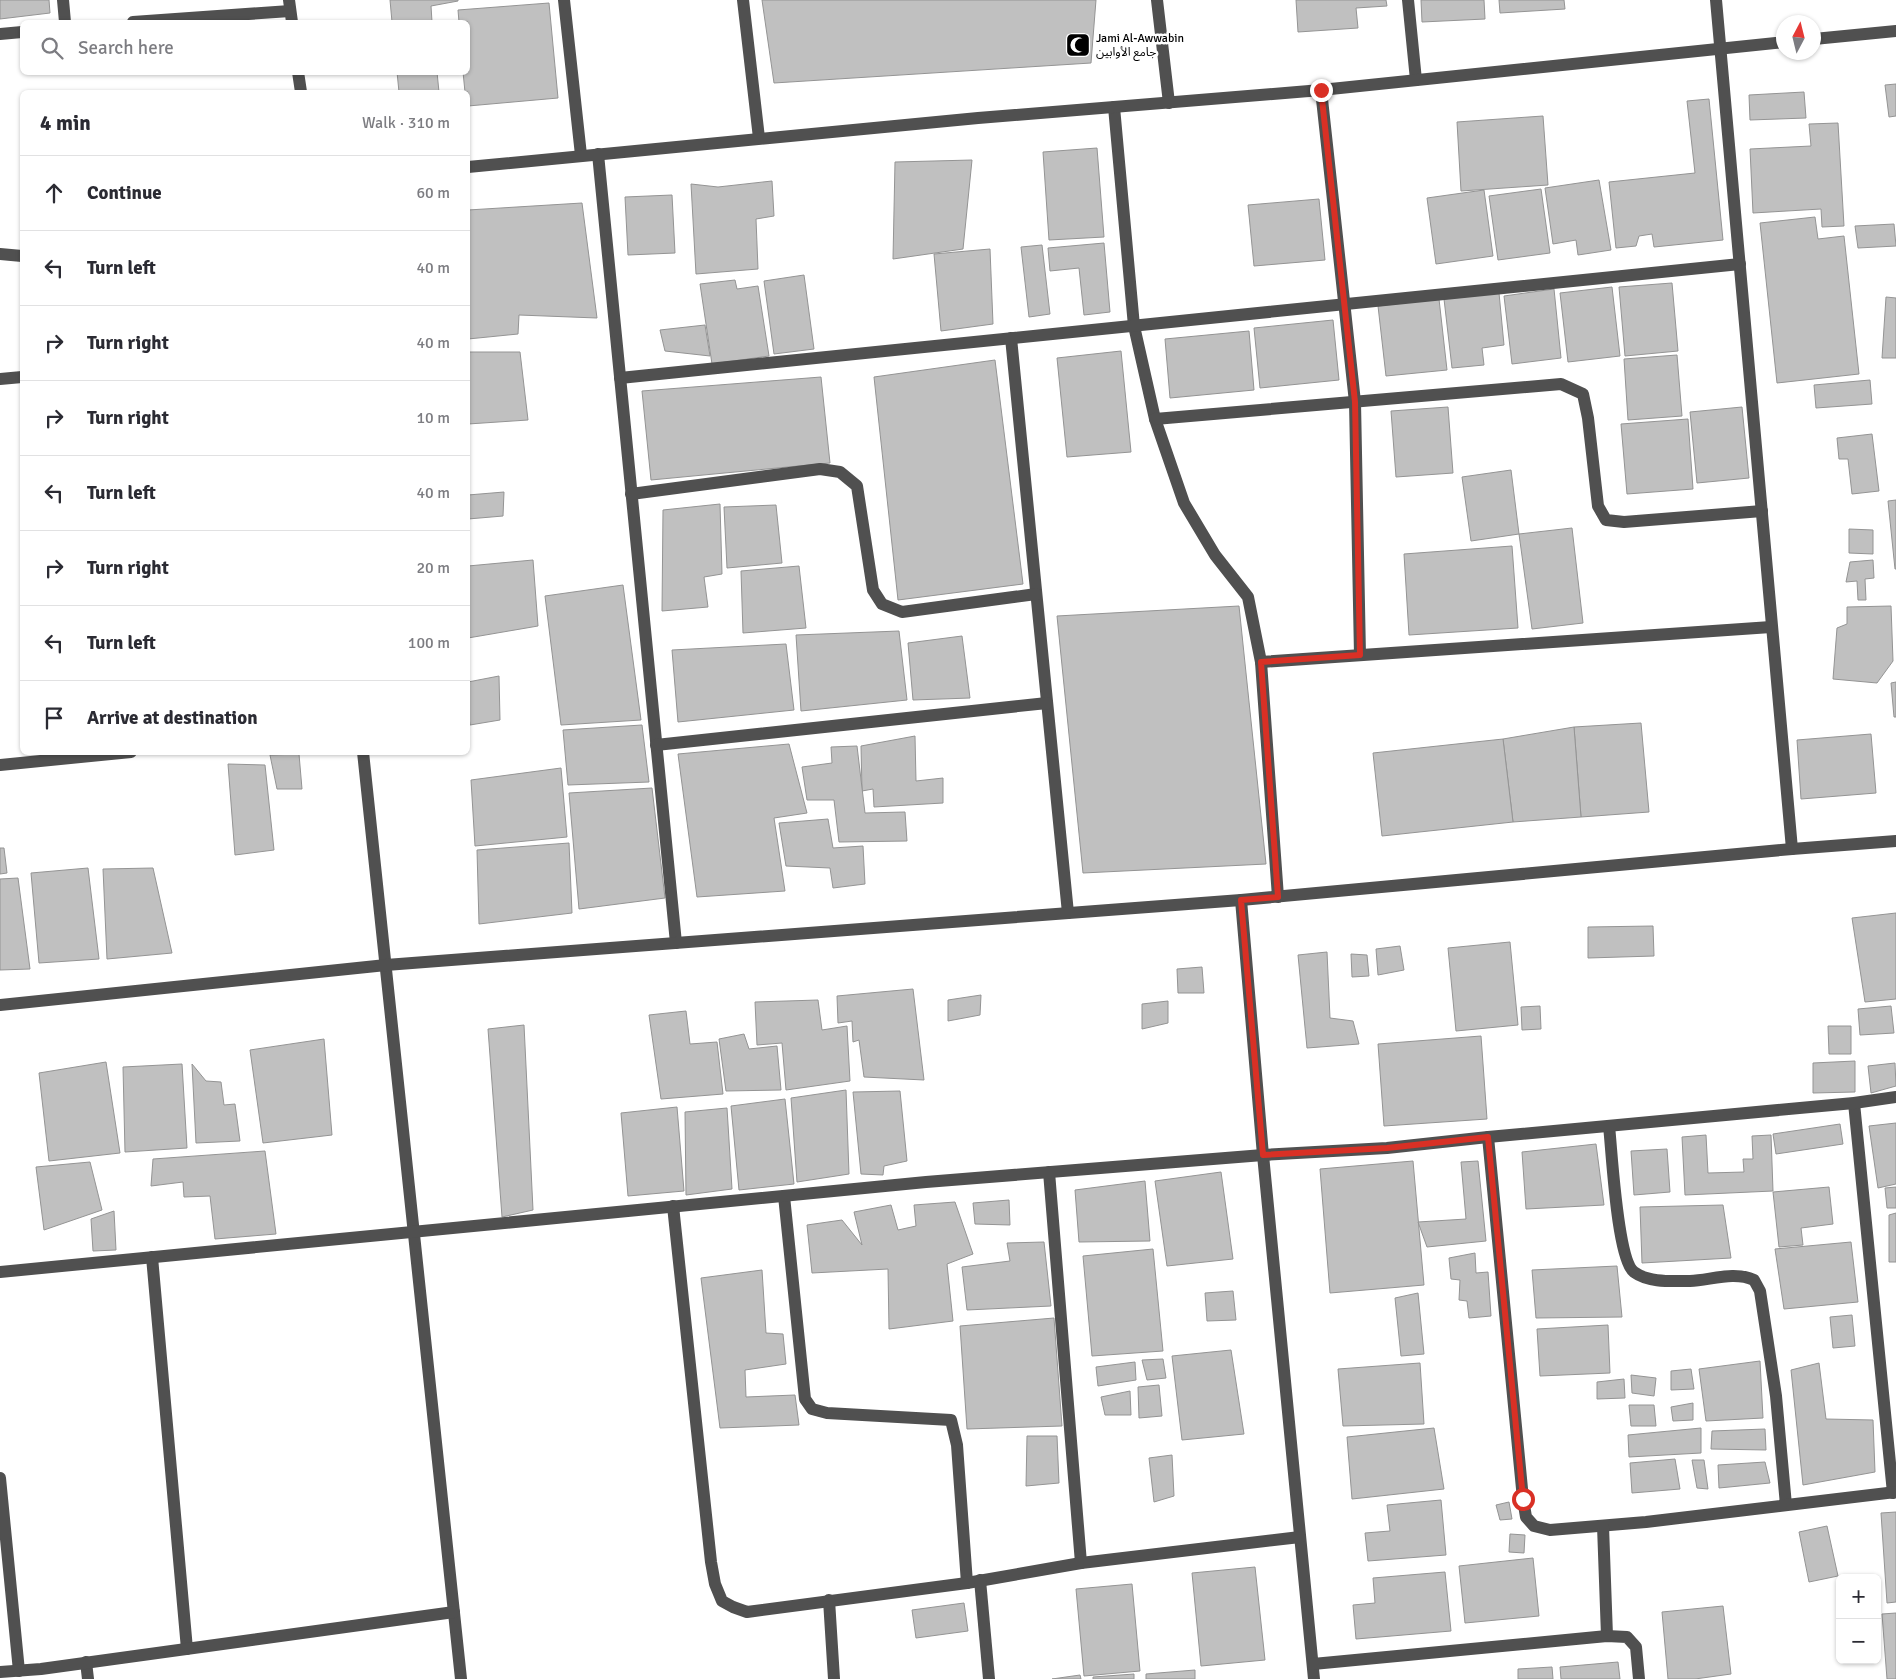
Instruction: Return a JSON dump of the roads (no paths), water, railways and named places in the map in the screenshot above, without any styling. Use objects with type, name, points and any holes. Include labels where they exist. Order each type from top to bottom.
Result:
[{"type":"street","points":[[63,0],[65,20]]},
{"type":"street","points":[[564,0],[581,155]]},
{"type":"street","points":[[743,0],[759,138]]},
{"type":"street","points":[[1157,0],[1168,103]]},
{"type":"street","points":[[1408,0],[1416,80]]},
{"type":"street","points":[[1716,0],[1792,849]]},
{"type":"street","points":[[162,20],[290,11]]},
{"type":"street","points":[[1821,38],[1896,31]]},
{"type":"street","points":[[0,34],[20,32]]},
{"type":"street","points":[[470,168],[759,138],[1321,90],[1776,43]]},
{"type":"street","points":[[298,75],[301,90]]},
{"type":"street","points":[[1321,90],[1346,305],[1355,402],[1360,655]]},
{"type":"street","points":[[1114,107],[1134,326],[1155,419],[1184,503],[1215,554],[1248,597],[1261,662],[1278,897]]},
{"type":"street","points":[[598,154],[676,943]]},
{"type":"street","points":[[0,254],[20,256]]},
{"type":"street","points":[[620,378],[1740,264]]},
{"type":"street","points":[[1011,338],[1068,913]]},
{"type":"street","points":[[0,379],[20,377]]},
{"type":"street","points":[[1155,419],[1561,384],[1583,394],[1588,418],[1598,506],[1606,520],[1624,522],[1762,511]]},
{"type":"street","points":[[631,494],[820,470],[840,472],[857,486],[873,590],[882,604],[902,612],[1036,594]]},
{"type":"street","points":[[1261,662],[1771,627]]},
{"type":"street","points":[[656,744],[1047,703]]},
{"type":"street","points":[[0,765],[93,755]]},
{"type":"street","points":[[363,755],[461,1679]]},
{"type":"street","points":[[0,1005],[386,965],[1278,897],[1896,841]]},
{"type":"street","points":[[1241,900],[1263,1155],[1314,1679]]},
{"type":"street","points":[[0,1272],[673,1206],[1049,1172],[1263,1155],[1387,1148],[1854,1103],[1896,1097]]},
{"type":"street","points":[[1488,1137],[1526,1517],[1534,1526],[1550,1530],[1603,1526],[1894,1492],[1854,1103]]},
{"type":"street","points":[[1609,1126],[1623,1249],[1632,1270],[1644,1278],[1669,1281],[1694,1281],[1745,1276],[1754,1280],[1760,1291],[1776,1396],[1786,1506]]},
{"type":"street","points":[[1049,1172],[1081,1563]]},
{"type":"street","points":[[784,1196],[804,1399],[812,1409],[827,1413],[951,1420],[957,1446],[974,1581],[989,1679]]},
{"type":"street","points":[[673,1206],[711,1562],[715,1584],[722,1601],[747,1612],[974,1581],[1081,1563],[1300,1537]]},
{"type":"street","points":[[152,1257],[187,1649]]},
{"type":"street","points":[[0,1478],[19,1670]]},
{"type":"street","points":[[1603,1526],[1607,1636]]},
{"type":"street","points":[[829,1600],[834,1679]]},
{"type":"street","points":[[0,1672],[187,1649],[454,1612]]},
{"type":"street","points":[[1313,1664],[1607,1636],[1627,1638],[1636,1647],[1639,1679]]},
{"type":"street","points":[[86,1662],[88,1679]]},
{"type":"place","name":"Jami Al-Awwabin جامع الأوابين","points":[[1078,45]]}]
